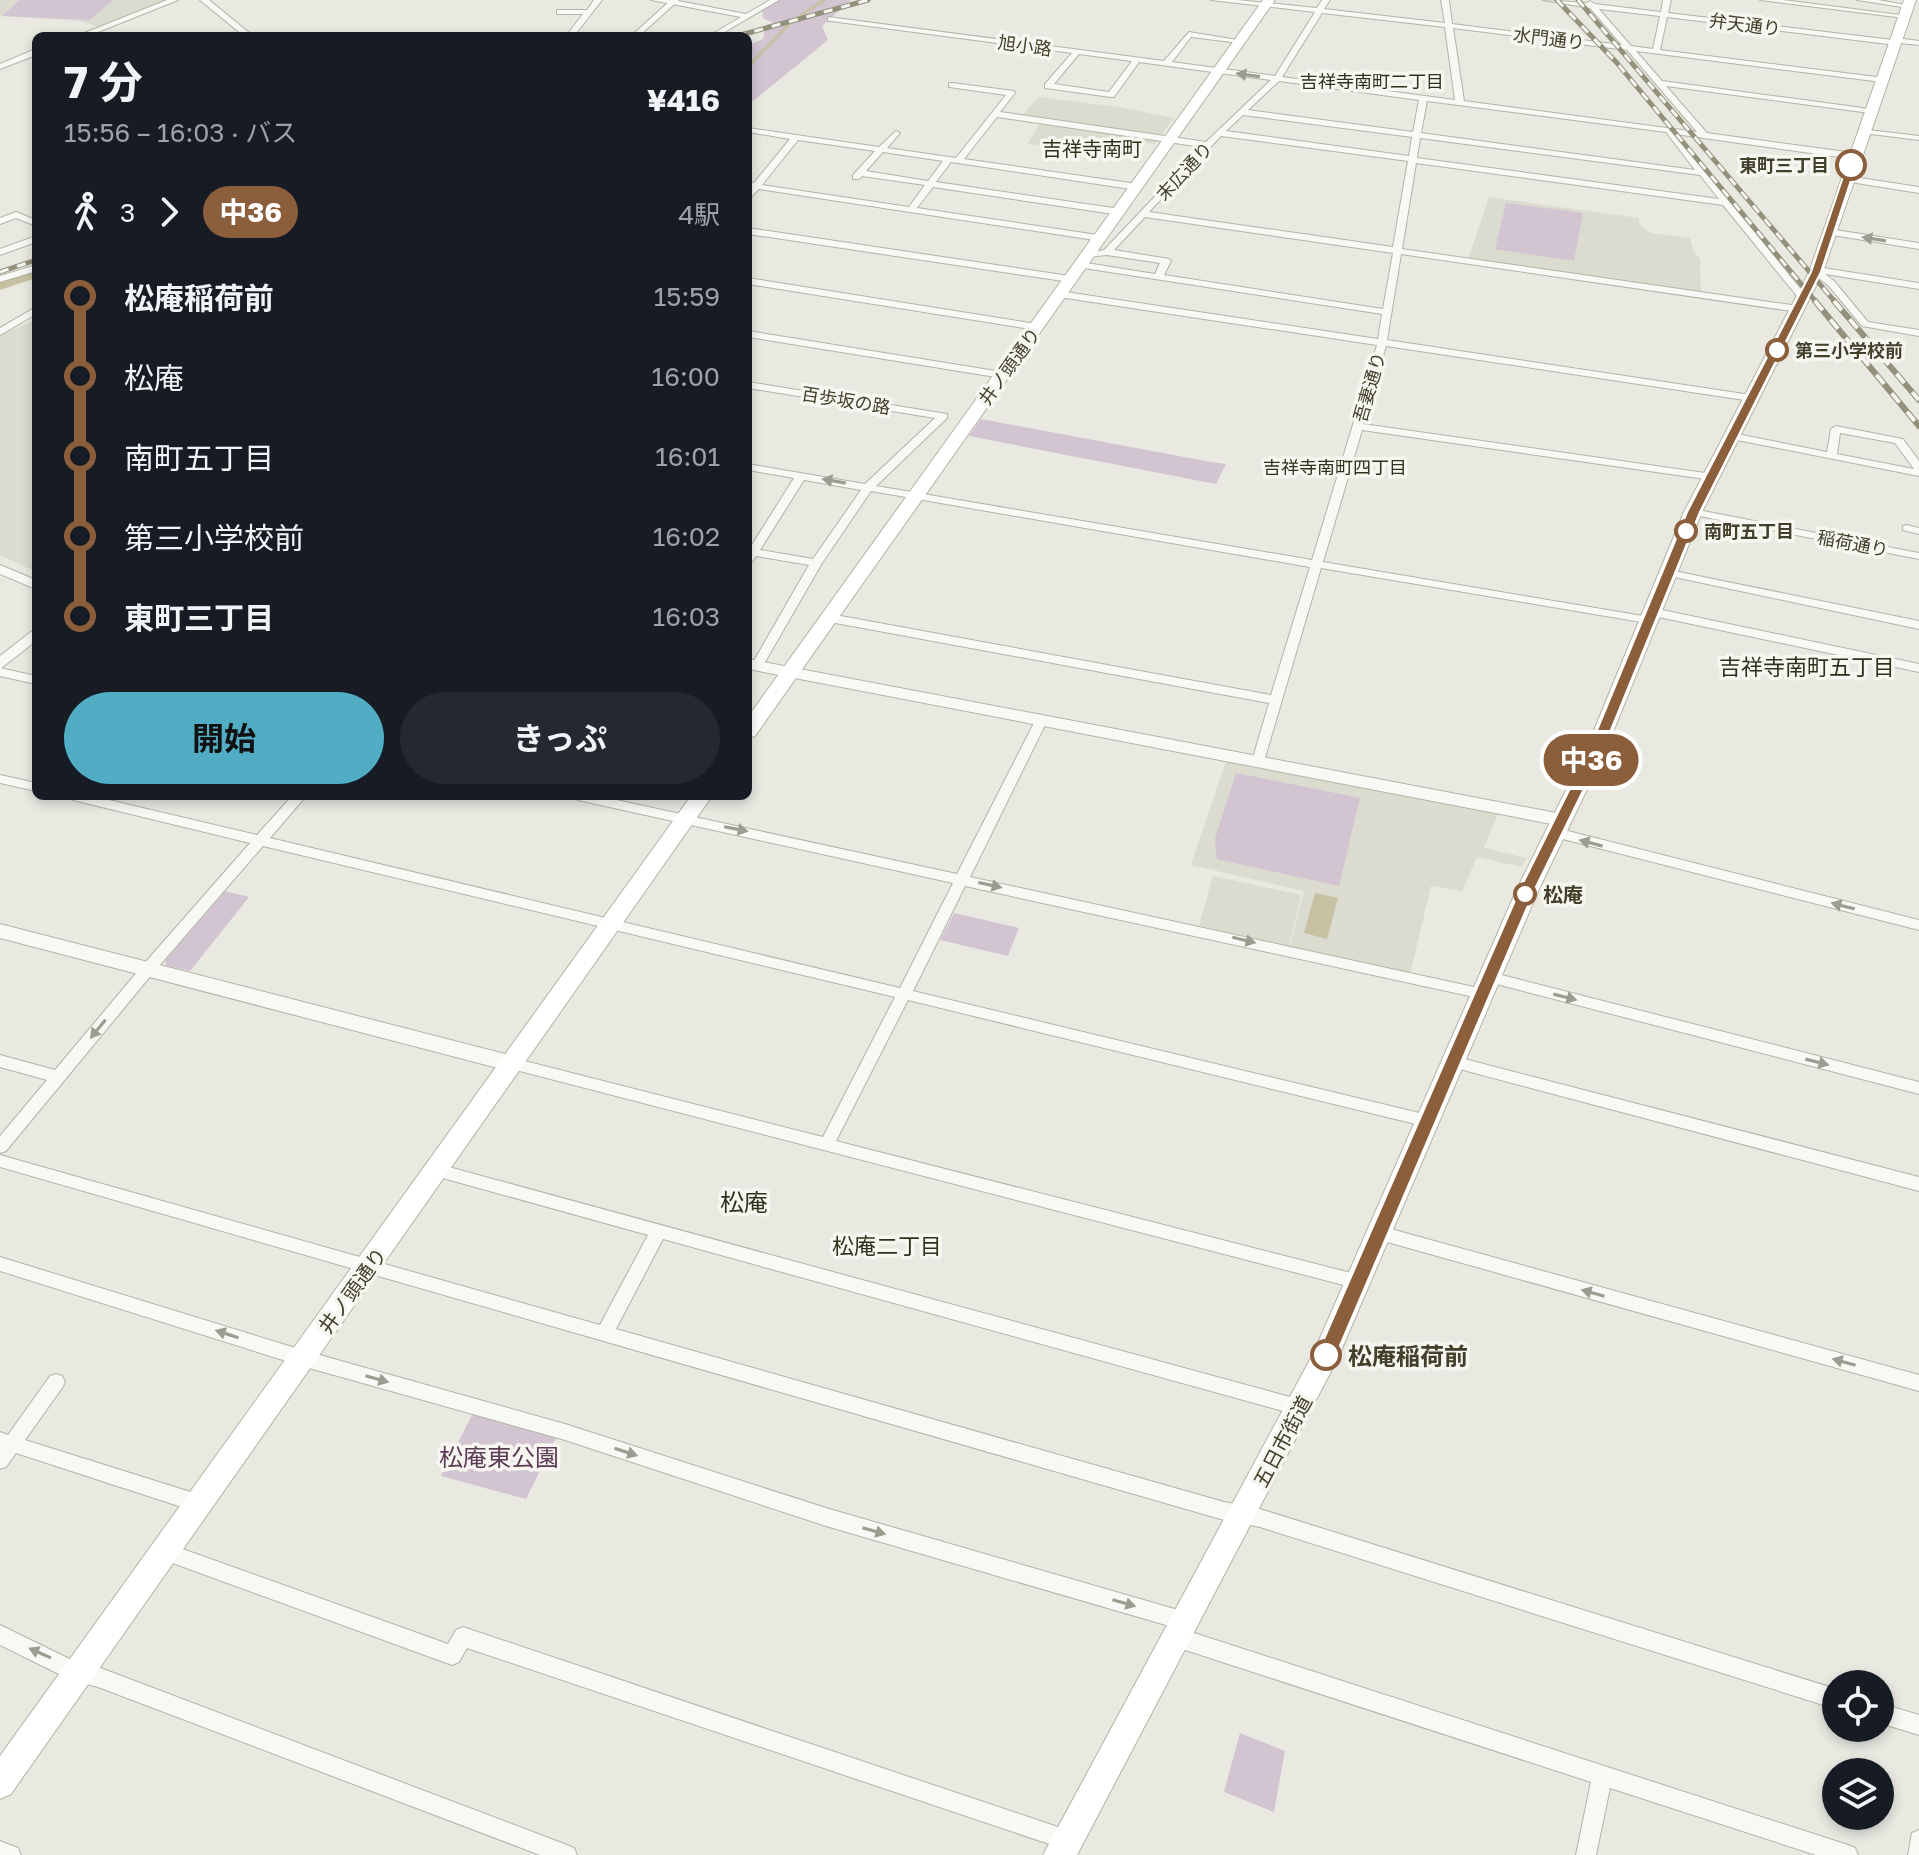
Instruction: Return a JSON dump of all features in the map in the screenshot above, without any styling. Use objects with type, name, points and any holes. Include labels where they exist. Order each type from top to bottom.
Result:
[{"type":"main road","name":"井ノ頭通り","points":[[752,725],[1084,259],[1104,245],[1120,212],[1266,3]]},
{"type":"main road","name":"五日市街道","points":[[1063,1848],[1301,1408],[1651,617],[1693,512],[1816,271],[1870,111],[1911,8]]},
{"type":"main road","name":"井ノ頭通り","points":[[0,1783],[699,800]]},
{"type":"street","points":[[91,32],[174,0]]},
{"type":"street","points":[[204,0],[244,32]]},
{"type":"street","points":[[573,32],[598,0]]},
{"type":"street","points":[[656,0],[746,15]]},
{"type":"street","points":[[719,32],[775,0]]},
{"type":"street","name":"水門通り","points":[[1215,0],[1266,3],[1882,80]]},
{"type":"street","points":[[1277,79],[1326,0]]},
{"type":"street","points":[[1445,0],[1460,103]]},
{"type":"street","name":"弁天通り","points":[[1549,0],[1919,43]]},
{"type":"street","points":[[1656,52],[1667,0]]},
{"type":"street","points":[[1764,0],[1839,9],[1911,8]]},
{"type":"street","points":[[1861,0],[1911,8]]},
{"type":"street","points":[[639,32],[674,1]]},
{"type":"street","points":[[1589,3],[1704,135]]},
{"type":"street","points":[[1837,35],[1839,9]]},
{"type":"street","points":[[560,12],[589,12]]},
{"type":"street","name":"旭小路","points":[[831,19],[1854,156]]},
{"type":"street","points":[[1166,64],[1189,34],[1240,41]]},
{"type":"street","points":[[1077,52],[1048,86],[1111,95],[1137,60]]},
{"type":"street","points":[[0,67],[32,54]]},
{"type":"street","name":"末広通り","points":[[1104,245],[1144,214],[1219,133],[1277,79]]},
{"type":"street","points":[[1659,83],[1870,111]]},
{"type":"street","points":[[911,210],[1011,93],[952,85]]},
{"type":"street","name":"吾妻通り","points":[[1258,761],[1382,343],[1423,98]]},
{"type":"street","points":[[1242,112],[1701,173]]},
{"type":"street","points":[[995,114],[1208,145]]},
{"type":"street","points":[[1668,130],[1801,304]]},
{"type":"street","points":[[752,131],[1137,187]]},
{"type":"street","points":[[1863,131],[1919,138]]},
{"type":"street","points":[[896,133],[857,176],[931,183],[1120,212]]},
{"type":"street","points":[[1219,133],[1723,202]]},
{"type":"street","points":[[752,186],[796,137]]},
{"type":"street","points":[[1847,179],[1919,190]]},
{"type":"street","points":[[752,186],[911,210],[1104,245],[1166,261],[1159,276]]},
{"type":"street","points":[[1144,214],[1397,252],[1801,304]]},
{"type":"street","points":[[0,221],[16,215],[32,221]]},
{"type":"street","points":[[752,232],[1070,279]]},
{"type":"street","points":[[1829,232],[1919,246]]},
{"type":"street","points":[[0,252],[32,240]]},
{"type":"street","points":[[1084,259],[1159,276],[1387,312]]},
{"type":"street","points":[[0,279],[32,269]]},
{"type":"street","points":[[1816,271],[1919,286]]},
{"type":"street","points":[[1816,271],[1831,283],[1865,324],[1919,333]]},
{"type":"street","points":[[752,282],[1037,327]]},
{"type":"street","points":[[1059,294],[1751,398]]},
{"type":"street","points":[[0,332],[32,312]]},
{"type":"street","points":[[752,335],[1002,375]]},
{"type":"street","name":"百歩坂の路","points":[[752,386],[943,416],[868,487]]},
{"type":"street","points":[[1358,426],[1712,477]]},
{"type":"street","points":[[1831,456],[1836,429],[1899,441],[1919,470]]},
{"type":"street","points":[[1732,436],[1919,470]]},
{"type":"street","points":[[752,468],[1317,564],[1651,617],[1919,668]]},
{"type":"street","points":[[752,551],[801,476]]},
{"type":"street","points":[[868,487],[816,563],[753,665],[1258,761],[1559,827],[1919,925]]},
{"type":"street","name":"稲荷通り","points":[[1693,512],[1919,556]]},
{"type":"street","points":[[752,554],[816,563]]},
{"type":"street","points":[[0,569],[32,583]]},
{"type":"street","points":[[1669,573],[1919,625]]},
{"type":"street","points":[[830,618],[1276,700]]},
{"type":"street","points":[[0,664],[32,636]]},
{"type":"street","points":[[0,672],[32,679]]},
{"type":"street","points":[[826,1146],[1042,719]]},
{"type":"street","points":[[0,779],[32,786]]},
{"type":"street","points":[[90,800],[1428,1121]]},
{"type":"street","points":[[0,1147],[148,969],[296,800]]},
{"type":"street","points":[[596,800],[961,879],[1486,985],[1919,1088]]},
{"type":"street","points":[[0,931],[1359,1282]]},
{"type":"street","points":[[0,1061],[59,1077]]},
{"type":"street","points":[[1453,1062],[1919,1184]]},
{"type":"street","points":[[0,1161],[368,1269],[1224,1511],[1244,1514],[1822,1695]]},
{"type":"street","points":[[438,1170],[1301,1408]]},
{"type":"street","points":[[604,1335],[659,1230]]},
{"type":"street","points":[[1380,1233],[1919,1383]]},
{"type":"street","points":[[0,1264],[302,1358],[565,1432],[1181,1629],[1602,1777],[1848,1855]]},
{"type":"street","points":[[0,1461],[6,1442],[56,1382]]},
{"type":"street","points":[[6,1442],[197,1503]]},
{"type":"street","points":[[163,1551],[452,1655],[463,1637],[1063,1848]]},
{"type":"street","points":[[0,1635],[78,1673],[98,1677],[567,1855]]},
{"type":"street","points":[[1894,1717],[1919,1725]]},
{"type":"street","points":[[1586,1855],[1602,1777]]},
{"type":"street","points":[[1918,1855],[1919,1840]]},
{"type":"street","points":[[0,1851],[11,1855]]},
{"type":"shaded area","points":[[0,0],[168,0],[100,27],[80,21],[0,16]]},
{"type":"shaded area","points":[[1038,97],[1119,107],[1174,118],[1155,144],[1135,141],[1127,153],[1114,151],[1112,155],[1027,144],[1043,119],[1022,116]]},
{"type":"shaded area","points":[[1489,197],[1639,218],[1639,224],[1651,233],[1690,238],[1693,251],[1700,259],[1701,292],[1468,259]]},
{"type":"shaded area","points":[[32,322],[32,570],[0,555],[0,335]]},
{"type":"shaded area","points":[[1226,761],[1498,814],[1484,848],[1526,858],[1522,867],[1477,857],[1462,891],[1431,886],[1410,974],[1290,947],[1304,891],[1191,865]]},
{"type":"shaded area","points":[[1213,876],[1301,895],[1289,946],[1199,926]]},
{"type":"shaded area","points":[[1315,893],[1338,898],[1327,939],[1304,933]]},
{"type":"green space","points":[[20,0],[113,0],[90,20],[2,16]]},
{"type":"green space","points":[[780,0],[851,0],[822,26],[828,40],[752,102],[752,43],[763,39],[766,25],[773,23],[763,18],[762,10]]},
{"type":"green space","points":[[1506,203],[1583,213],[1574,261],[1495,249]]},
{"type":"green space","points":[[981,419],[1226,464],[1216,484],[969,436]]},
{"type":"green space","points":[[1236,773],[1360,798],[1339,886],[1217,859],[1215,839]]},
{"type":"green space","points":[[225,891],[249,897],[190,971],[167,966],[165,961]]},
{"type":"green space","points":[[954,913],[1019,928],[1008,956],[940,940]]},
{"type":"green space","name":"松庵東公園","points":[[473,1413],[557,1436],[526,1499],[441,1476]]},
{"type":"green space","points":[[1240,1733],[1285,1751],[1274,1812],[1224,1792]]},
{"type":"waterway","points":[[752,63],[791,22],[824,0]]},
{"type":"waterway","points":[[0,284],[32,273]]},
{"type":"railway","points":[[752,32],[868,0]]},
{"type":"railway","points":[[1557,0],[1617,63],[1817,303]]},
{"type":"railway","points":[[1578,0],[1836,303]]},
{"type":"railway","points":[[0,272],[32,261]]},
{"type":"railway","points":[[1815,301],[1919,426]]},
{"type":"railway","points":[[1834,301],[1919,400]]},
{"type":"bus line","name":"中36","points":[[1326,1355],[1528,889],[1595,752],[1693,512],[1816,272],[1851,165]]},
{"type":"place","name":"東町三丁目","points":[[1851,165]]},
{"type":"place","name":"第三小学校前","points":[[1777,350]]},
{"type":"place","name":"南町五丁目","points":[[1686,531]]},
{"type":"place","name":"松庵","points":[[1525,894]]},
{"type":"place","name":"松庵稲荷前","points":[[1326,1355]]},
{"type":"district","name":"吉祥寺南町二丁目","points":[[1372,81]]},
{"type":"district","name":"吉祥寺南町","points":[[1092,148]]},
{"type":"district","name":"吉祥寺南町四丁目","points":[[1335,467]]},
{"type":"district","name":"吉祥寺南町五丁目","points":[[1807,666]]},
{"type":"district","name":"松庵","points":[[744,1201]]},
{"type":"district","name":"松庵二丁目","points":[[887,1245]]}]
